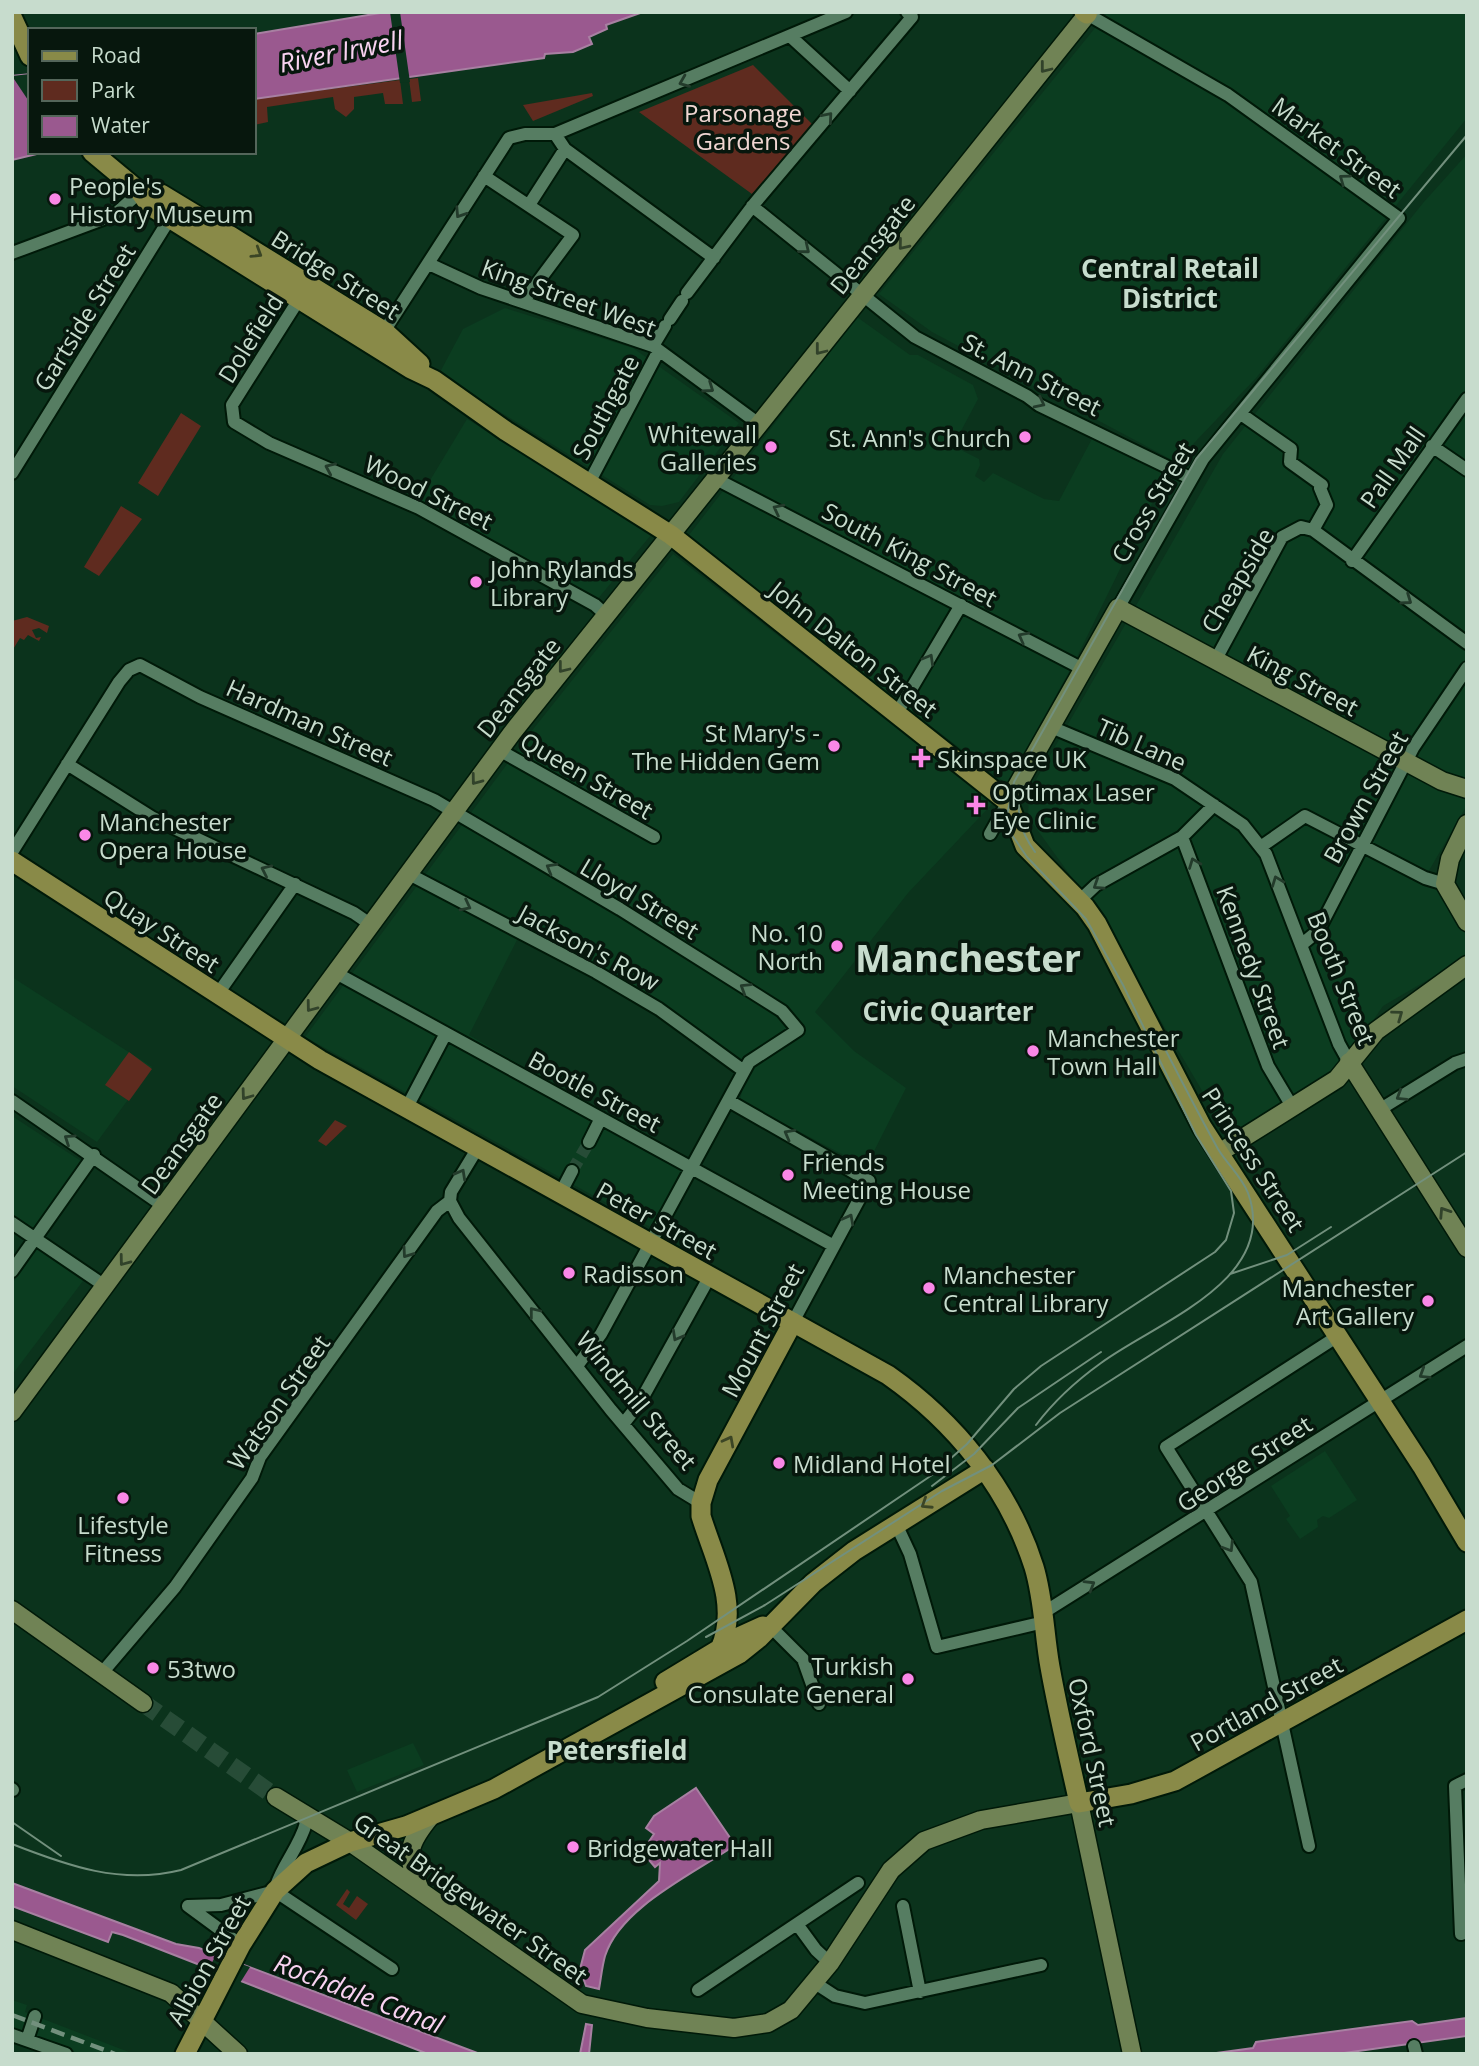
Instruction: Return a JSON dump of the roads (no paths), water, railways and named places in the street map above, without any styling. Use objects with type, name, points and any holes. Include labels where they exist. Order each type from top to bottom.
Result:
[{"type":"main road","points":[[12,17],[21,47]]},
{"type":"main road","name":"Bridge Street","points":[[94,154],[140,192],[150,206],[174,212],[379,338],[411,369],[434,380],[506,431],[671,535]]},
{"type":"main road","name":"John Dalton Street","points":[[671,535],[1008,802]]},
{"type":"main road","name":"Princess Street","points":[[1008,802],[1026,846],[1051,876],[1079,901],[1097,924],[1175,1078],[1219,1153],[1380,1401],[1461,1518],[1467,1542]]},
{"type":"main road","name":"Quay Street","points":[[13,860],[286,1039]]},
{"type":"main road","name":"Peter Street","points":[[286,1039],[477,1149],[888,1375],[912,1392],[967,1444],[985,1469]]},
{"type":"main road","name":"Mount Street","points":[[701,1503],[708,1480],[793,1322]]},
{"type":"main road","points":[[641,1705],[656,1701],[739,1654],[771,1627],[813,1583],[896,1524],[985,1469]]},
{"type":"main road","name":"Oxford Street","points":[[985,1469],[1027,1549],[1079,1803]]},
{"type":"main road","name":"Windmill Street","points":[[701,1503],[701,1516],[728,1600],[724,1640],[720,1649]]},
{"type":"main road","name":"Portland Street","points":[[1079,1803],[1131,1794],[1175,1781],[1467,1620]]},
{"type":"main road","points":[[641,1705],[650,1692],[720,1649],[757,1628],[771,1627]]},
{"type":"main road","name":"Albion Street","points":[[185,2054],[216,1990],[275,1891],[306,1863],[350,1842],[431,1816],[494,1788],[641,1705]]},
{"type":"street","points":[[379,338],[509,138],[525,134],[555,134],[747,56],[846,12]]},
{"type":"street","name":"Market Street","points":[[1087,13],[1250,110],[1399,219]]},
{"type":"street","name":"Deansgate","points":[[12,1412],[499,750],[1087,13]]},
{"type":"street","name":"Southgate","points":[[589,483],[668,323],[685,297],[752,206],[850,91],[909,15]]},
{"type":"street","points":[[790,36],[850,91]]},
{"type":"street","points":[[555,134],[565,149],[714,258]]},
{"type":"street","points":[[529,205],[565,149]]},
{"type":"street","points":[[484,176],[573,235],[523,302]]},
{"type":"street","points":[[12,253],[114,215],[140,192]]},
{"type":"street","name":"St. Ann Street","points":[[752,206],[915,337],[1027,396],[1039,405],[1190,478]]},
{"type":"street","name":"Gartside Street","points":[[12,473],[174,212]]},
{"type":"street","name":"Cross Street","points":[[1008,802],[1190,478],[1399,219]]},
{"type":"street","name":"King Street West","points":[[429,264],[459,280],[655,349],[760,424]]},
{"type":"street","name":"Dolefield","points":[[232,415],[232,405],[304,292]]},
{"type":"street","name":"Pall Mall","points":[[1352,561],[1467,399]]},
{"type":"street","points":[[1241,414],[1291,449],[1290,462],[1322,485],[1320,488],[1327,505],[1307,529],[1467,643]]},
{"type":"street","name":"Wood Street","points":[[232,415],[239,427],[419,508],[583,598],[606,615]]},
{"type":"street","points":[[1432,446],[1467,471]]},
{"type":"street","name":"South King Street","points":[[716,479],[1083,669]]},
{"type":"street","name":"Cheapside","points":[[1215,660],[1282,537],[1307,529]]},
{"type":"street","points":[[897,713],[961,605]]},
{"type":"street","name":"King Street","points":[[1118,608],[1406,761],[1467,789]]},
{"type":"street","name":"Hardman Street","points":[[67,764],[129,670],[140,666],[151,669],[200,697],[453,811]]},
{"type":"street","name":"Brown Street","points":[[1301,945],[1316,934],[1406,761],[1467,668]]},
{"type":"street","name":"Tib Lane","points":[[1051,727],[1156,770],[1214,805]]},
{"type":"street","name":"Queen Street","points":[[499,750],[654,837]]},
{"type":"street","points":[[13,860],[67,764],[153,818],[295,884],[370,924]]},
{"type":"street","points":[[989,834],[1008,802]]},
{"type":"street","points":[[1079,901],[1096,885],[1182,837],[1214,805]]},
{"type":"street","name":"Booth Street","points":[[1214,805],[1243,825],[1262,846],[1339,1044],[1467,1248]]},
{"type":"street","name":"Lloyd Street","points":[[453,811],[620,909],[782,1011],[798,1030],[754,1057],[744,1071]]},
{"type":"street","points":[[1262,846],[1305,816],[1425,878],[1445,884]]},
{"type":"street","points":[[1467,824],[1450,859],[1445,884],[1467,922]]},
{"type":"street","name":"Kennedy Street","points":[[1182,837],[1268,1066],[1293,1108]]},
{"type":"street","name":"Jackson's Row","points":[[407,873],[638,997],[744,1071]]},
{"type":"street","points":[[217,995],[295,884]]},
{"type":"street","points":[[1219,1153],[1337,1079],[1376,1031],[1467,965]]},
{"type":"street","name":"Bootle Street","points":[[336,973],[834,1246]]},
{"type":"street","points":[[406,1109],[445,1035]]},
{"type":"street","points":[[1379,1110],[1455,1063],[1467,1059]]},
{"type":"street","points":[[577,1366],[601,1334],[648,1243],[744,1071]]},
{"type":"street","points":[[12,1101],[94,1155],[165,1207]]},
{"type":"street","name":"Mount Street","points":[[729,1101],[869,1181],[793,1322]]},
{"type":"street","points":[[589,1142],[601,1118]]},
{"type":"street","name":"Watson Street","points":[[101,1674],[175,1587],[252,1478],[260,1457],[327,1368],[437,1211],[450,1201],[451,1192],[477,1149]]},
{"type":"street","points":[[12,1271],[94,1155]]},
{"type":"street","points":[[560,1194],[572,1171]]},
{"type":"street","name":"Windmill Street","points":[[450,1201],[459,1218],[678,1489],[701,1503]]},
{"type":"street","points":[[12,1223],[105,1286]]},
{"type":"street","points":[[624,1423],[639,1404],[710,1276]]},
{"type":"street","points":[[1309,1846],[1251,1582],[1166,1447],[1338,1336]]},
{"type":"street","name":"George Street","points":[[896,1524],[910,1553],[937,1647],[1043,1618],[1467,1346]]},
{"type":"street","points":[[12,1610],[143,1703]]},
{"type":"street","points":[[771,1627],[803,1659],[819,1704]]},
{"type":"street","points":[[1464,1933],[1462,1864],[1455,1786],[1467,1780]]},
{"type":"street","name":"Great Bridgewater Street","points":[[276,1797],[350,1842],[582,2004],[715,2027],[749,2027],[775,2021],[787,2014],[830,1963],[891,1870],[924,1841],[981,1820],[1079,1803]]},
{"type":"street","name":"Oxford Street","points":[[1079,1803],[1132,2054]]},
{"type":"street","name":"Albion Street","points":[[275,1891],[282,1867],[304,1833],[306,1823],[302,1815]]},
{"type":"street","points":[[419,1890],[411,1866],[410,1851],[413,1839],[431,1816]]},
{"type":"street","points":[[698,1990],[858,1883]]},
{"type":"street","points":[[241,1945],[188,1906],[221,1905],[275,1891],[392,1969]]},
{"type":"street","points":[[903,1906],[900,1925],[920,1992]]},
{"type":"street","points":[[797,1924],[816,1950],[830,1963]]},
{"type":"street","points":[[12,1930],[171,1993],[238,2054]]},
{"type":"street","points":[[815,1983],[835,1996],[858,2003],[1041,1965]]},
{"type":"street","points":[[27,2040],[35,2015]]},
{"type":"street","points":[[12,2035],[66,2054]]},
{"type":"water","name":"River Irwell","points":[[386,12],[643,12],[606,25],[607,29],[589,37],[592,44],[573,52],[545,54],[544,58],[256,99],[256,34]]},
{"type":"water","points":[[28,74],[28,154],[37,154],[12,160],[12,76]]},
{"type":"water","points":[[696,1788],[735,1845],[643,1906],[614,1938],[605,1956],[599,1989],[586,1986],[580,1969],[585,1950],[659,1881],[660,1863],[655,1867],[642,1852],[654,1834],[646,1828],[654,1816]]},
{"type":"water","points":[[12,1883],[176,1944],[199,1948],[480,2054],[428,2054],[123,1935],[112,1932],[108,1942],[12,1906]]},
{"type":"water","points":[[1467,2018],[1467,2036],[1337,2054],[1209,2054],[1253,2048],[1256,2042],[1412,2021],[1418,2025]]},
{"type":"water","points":[[586,2024],[592,2025],[589,2054],[580,2054]]},
{"type":"tunnel","points":[[572,1171],[589,1142]]},
{"type":"tunnel","points":[[143,1703],[276,1797]]},
{"type":"tram line","points":[[12,1844],[95,1871],[137,1875],[181,1870],[598,1697],[687,1641],[932,1475],[967,1444],[1014,1389],[1041,1366],[1215,1252],[1226,1240],[1234,1213],[1231,1191],[1196,1135],[1123,985],[1086,919],[1027,857],[1010,832],[1007,815],[1014,782],[1196,459],[1467,135]]},
{"type":"tram line","points":[[1023,786],[1019,804],[1020,820],[1035,852]]},
{"type":"tram line","points":[[1036,1425],[1074,1384],[1092,1370],[1207,1296],[1230,1274],[1246,1251],[1253,1224],[1248,1193],[1218,1149],[1163,1045]]},
{"type":"tram line","points":[[706,1637],[765,1605],[942,1491],[992,1465],[1060,1413],[1467,1152]]},
{"type":"tram line","points":[[1230,1274],[1287,1255],[1331,1227]]},
{"type":"tram line","points":[[932,1486],[974,1454],[1018,1408],[1101,1352]]},
{"type":"tram line","points":[[12,1822],[61,1856]]},
{"type":"railway","points":[[12,2015],[115,2054]]},
{"type":"place","name":"People's History Museum","points":[[55,199]]},
{"type":"place","name":"St. Ann's Church","points":[[1025,437]]},
{"type":"place","name":"Whitewall Galleries","points":[[771,447]]},
{"type":"place","name":"John Rylands Library","points":[[476,582]]},
{"type":"place","name":"St Mary's - The Hidden Gem","points":[[834,746]]},
{"type":"place","name":"Skinspace UK","points":[[921,758]]},
{"type":"place","name":"Optimax Laser Eye Clinic","points":[[976,805]]},
{"type":"place","name":"Manchester Opera House","points":[[85,835]]},
{"type":"place","name":"No. 10 North","points":[[837,946]]},
{"type":"place","name":"Manchester Town Hall","points":[[1033,1051]]},
{"type":"place","name":"Friends Meeting House","points":[[788,1175]]},
{"type":"place","name":"Radisson","points":[[569,1273]]},
{"type":"place","name":"Manchester Central Library","points":[[929,1288]]},
{"type":"place","name":"Manchester Art Gallery","points":[[1428,1301]]},
{"type":"place","name":"Midland Hotel","points":[[779,1463]]},
{"type":"place","name":"Lifestyle Fitness","points":[[123,1498]]},
{"type":"place","name":"53two","points":[[153,1668]]},
{"type":"place","name":"Turkish Consulate General","points":[[908,1679]]},
{"type":"place","name":"Bridgewater Hall","points":[[573,1847]]},
{"type":"district","name":"Central Retail District","points":[[1170,283]]},
{"type":"district","name":"Manchester","points":[[968,957]]},
{"type":"district","name":"Civic Quarter","points":[[948,1011]]},
{"type":"district","name":"Petersfield","points":[[617,1750]]},
{"type":"park label","name":"Parsonage Gardens","points":[[743,126]]},
{"type":"water label","name":"Rochdale Canal","points":[[359,1993]]}]
